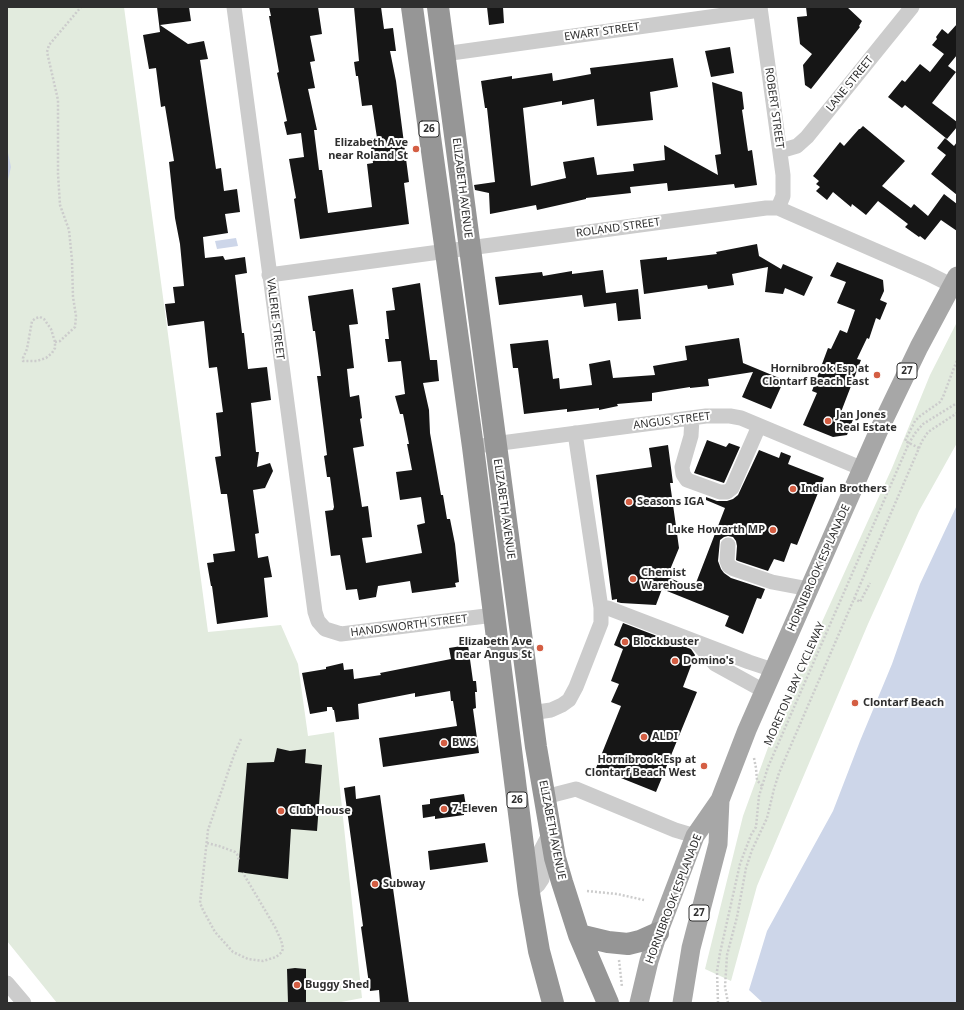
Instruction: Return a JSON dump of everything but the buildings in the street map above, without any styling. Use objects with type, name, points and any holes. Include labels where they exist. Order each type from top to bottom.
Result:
[{"type":"highway","name":"ELIZABETH AVENUE","points":[[412,7],[472,447],[529,893],[539,951],[553,1003]]},
{"type":"highway","name":"ELIZABETH AVENUE","points":[[438,7],[531,713],[555,858],[579,935],[615,996]]},
{"type":"highway","points":[[579,935],[608,942],[628,944],[640,941],[658,933]]},
{"type":"main road","name":"HORNIBROOK ESPLANADE","points":[[639,1003],[649,961],[658,933],[695,836],[720,800],[747,730],[894,397],[954,280]]},
{"type":"main road","name":"HORNIBROOK ESPLANADE","points":[[682,1003],[691,948],[718,844],[720,800]]},
{"type":"street","name":"VALERIE STREET","points":[[234,7],[313,604],[318,621],[324,629]]},
{"type":"street","name":"LANE STREET","points":[[780,151],[797,146],[807,137],[912,7]]},
{"type":"street","name":"EWART STREET","points":[[444,54],[760,8]]},
{"type":"street","name":"ROBERT STREET","points":[[760,8],[784,190],[782,201],[778,208]]},
{"type":"street","name":"ROLAND STREET","points":[[270,275],[746,210],[778,208],[928,273],[954,280]]},
{"type":"street","name":"ANGUS STREET","points":[[472,447],[717,415],[741,418],[863,469]]},
{"type":"street","points":[[692,418],[691,436],[682,467],[683,474],[687,480],[720,492],[727,492],[732,488],[759,426]]},
{"type":"street","points":[[531,713],[551,710],[569,700],[576,687],[601,623],[601,608],[575,433]]},
{"type":"street","points":[[728,545],[727,561],[729,566],[734,569],[772,582],[809,589]]},
{"type":"street","points":[[601,608],[608,608],[748,662],[774,670]]},
{"type":"street","name":"HANDSWORTH STREET","points":[[324,629],[334,633],[350,634],[494,615]]},
{"type":"street","points":[[698,643],[715,664],[764,691]]},
{"type":"street","points":[[545,797],[576,788],[675,830],[695,836]]},
{"type":"street","points":[[529,893],[542,879],[543,871],[540,852],[551,831]]},
{"type":"street","points":[[7,983],[24,1003]]},
{"type":"path","points":[[55,342],[60,341],[75,327],[76,316],[73,297],[72,260],[68,230],[60,205],[58,174],[58,100],[47,52],[49,45],[81,7]]},
{"type":"path","points":[[40,317],[44,319],[48,323],[55,342],[55,348],[46,358],[37,361],[24,361],[23,358],[27,349],[32,320],[40,317]]},
{"type":"path","points":[[920,448],[905,441],[915,422],[920,416],[940,402],[957,360]]},
{"type":"path","name":"MORETON BAY CYCLEWAY","points":[[718,1003],[717,971],[720,953],[740,864],[751,835],[756,827],[759,796],[768,766],[909,443],[916,432],[924,424],[957,403]]},
{"type":"path","points":[[728,1003],[724,987],[727,955],[737,917],[746,868],[752,850],[767,818],[779,773],[920,448],[928,432],[957,413]]},
{"type":"path","points":[[854,598],[860,602],[870,583]]},
{"type":"path","points":[[241,740],[234,755],[208,830],[200,903],[215,932],[232,952],[248,959],[263,961],[276,957],[282,952],[283,948],[281,940],[243,873]]},
{"type":"path","points":[[207,843],[235,852],[239,861]]},
{"type":"path","points":[[587,891],[617,894],[644,900]]},
{"type":"path","points":[[615,996],[618,954]]},
{"type":"shaded area","points":[[7,7],[124,7],[208,632],[281,625],[298,664],[308,736],[334,732],[362,998],[336,1003],[57,1003],[7,941]]},
{"type":"shaded area","points":[[957,322],[957,443],[919,511],[868,624],[757,886],[731,981],[705,969],[743,816],[781,712],[892,468],[930,375]]},
{"type":"water","points":[[7,148],[11,167],[7,184]]},
{"type":"water","points":[[236,238],[238,246],[217,249],[215,241]]},
{"type":"water","points":[[957,505],[957,1003],[763,1003],[749,990],[767,931],[833,811],[892,664],[920,584]]},
{"type":"place","name":"Elizabeth Ave near Roland St","points":[[416,149]]},
{"type":"place","name":"Hornibrook Esp at Clontarf Beach East","points":[[877,375]]},
{"type":"place","name":"Jan Jones Real Estate","points":[[828,421]]},
{"type":"place","name":"Indian Brothers","points":[[793,489]]},
{"type":"place","name":"Seasons IGA","points":[[629,502]]},
{"type":"place","name":"Luke Howarth MP","points":[[773,530]]},
{"type":"place","name":"Chemist Warehouse","points":[[633,579]]},
{"type":"place","name":"Blockbuster","points":[[625,642]]},
{"type":"place","name":"Elizabeth Ave near Angus St","points":[[540,648]]},
{"type":"place","name":"Domino's","points":[[675,661]]},
{"type":"place","name":"Clontarf Beach","points":[[855,703]]},
{"type":"place","name":"ALDI","points":[[644,737]]},
{"type":"place","name":"BWS","points":[[444,743]]},
{"type":"place","name":"Hornibrook Esp at Clontarf Beach West","points":[[704,766]]},
{"type":"place","name":"7-Eleven","points":[[444,809]]},
{"type":"place","name":"Club House","points":[[281,811]]},
{"type":"place","name":"Subway","points":[[375,884]]},
{"type":"place","name":"Buggy Shed","points":[[297,985]]}]
